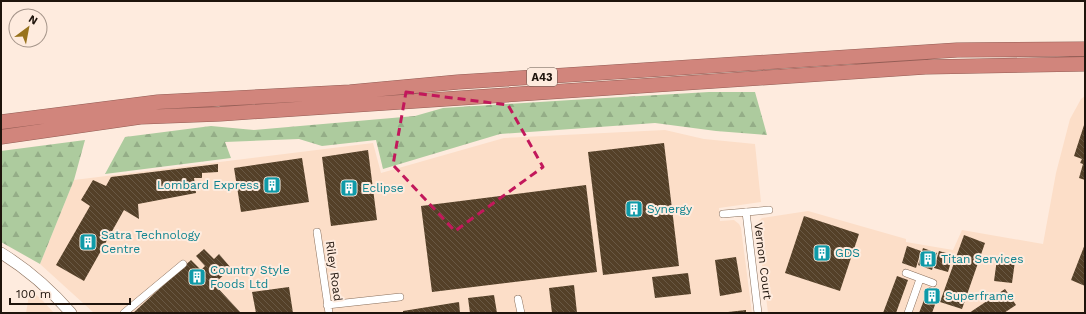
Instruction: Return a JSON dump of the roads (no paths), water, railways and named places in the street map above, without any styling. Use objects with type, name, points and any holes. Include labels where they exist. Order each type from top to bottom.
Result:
[{"type":"highway","name":"A43","points":[[1,122],[158,102],[350,92],[458,82],[958,50],[1085,49]]},
{"type":"highway","name":"A43","points":[[1,137],[140,117],[220,114],[925,67],[1085,64]]},
{"type":"street","name":"Vernon Court","points":[[722,214],[769,210]]},
{"type":"street","name":"Vernon Court","points":[[746,212],[758,313]]},
{"type":"street","name":"Riley Road","points":[[317,232],[329,313]]},
{"type":"street","points":[[1,253],[23,268],[44,286],[71,313]]},
{"type":"street","points":[[124,313],[183,264]]},
{"type":"street","points":[[906,273],[933,283]]},
{"type":"street","points":[[908,313],[920,279]]},
{"type":"street","points":[[328,305],[400,297]]},
{"type":"street","points":[[518,299],[520,313]]},
{"type":"place","name":"Lombard Express","points":[[272,185]]},
{"type":"place","name":"Eclipse","points":[[349,188]]},
{"type":"place","name":"Synergy","points":[[634,209]]},
{"type":"place","name":"Satra Technology Centre","points":[[88,242]]},
{"type":"place","name":"GDS","points":[[822,253]]},
{"type":"place","name":"Titan Services","points":[[928,259]]},
{"type":"place","name":"Country Style Foods Ltd","points":[[197,277]]},
{"type":"place","name":"Superframe","points":[[932,296]]}]
